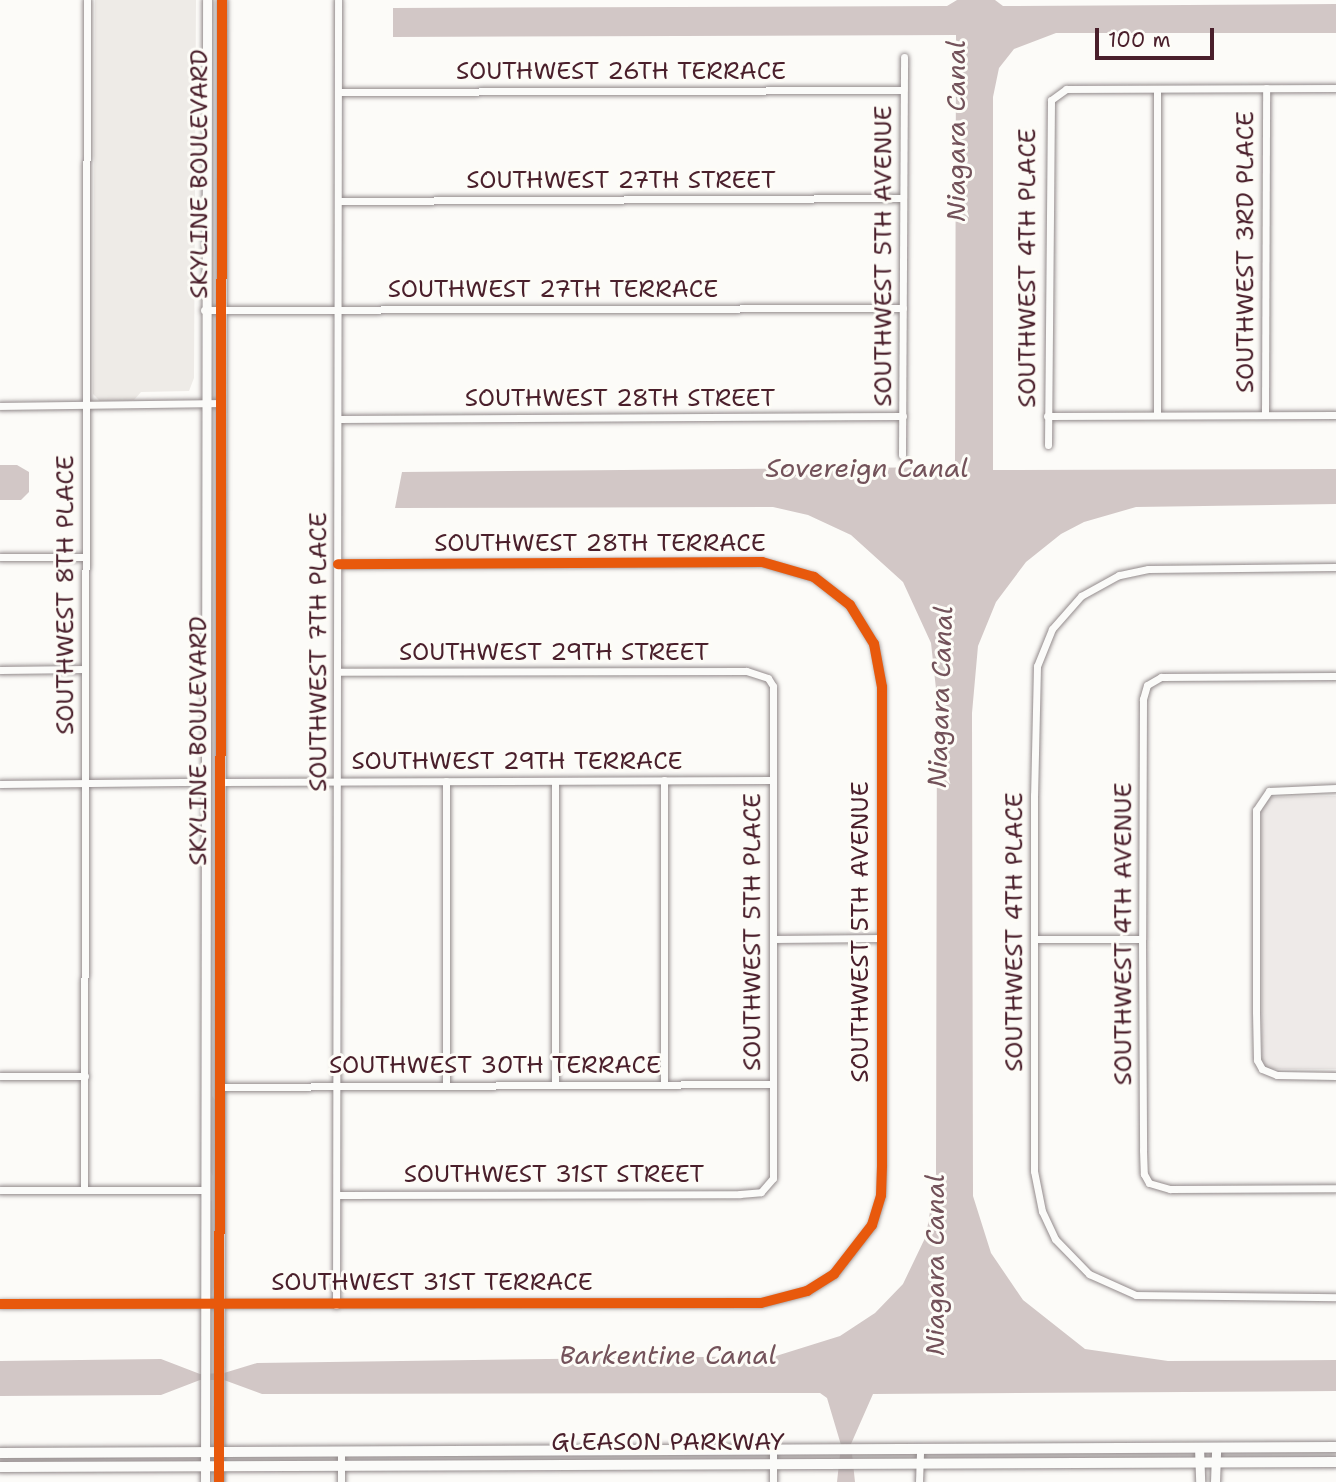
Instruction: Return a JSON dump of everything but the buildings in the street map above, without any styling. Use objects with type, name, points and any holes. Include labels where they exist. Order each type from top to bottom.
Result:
[{"type":"main road","name":"GLEASON PARKWAY","points":[[0,1453],[1336,1447]]},
{"type":"main road","name":"GLEASON PARKWAY","points":[[0,1467],[1336,1462]]},
{"type":"street","name":"SOUTHWEST 8TH PLACE","points":[[84,1189],[87,0]]},
{"type":"street","name":"SKYLINE BOULEVARD","points":[[205,1482],[204,310],[207,0]]},
{"type":"street","name":"SKYLINE BOULEVARD","points":[[219,1482],[222,0]]},
{"type":"street","name":"SOUTHWEST 7TH PLACE","points":[[337,1304],[338,0]]},
{"type":"street","name":"SOUTHWEST 5TH AVENUE","points":[[902,456],[904,57]]},
{"type":"street","points":[[1157,415],[1157,89],[1336,88]]},
{"type":"street","name":"SOUTHWEST 4TH PLACE","points":[[1048,446],[1048,109],[1057,93],[1157,89]]},
{"type":"street","name":"SOUTHWEST 3RD PLACE","points":[[1265,415],[1266,89]]},
{"type":"street","name":"SOUTHWEST 26TH TERRACE","points":[[340,92],[903,90]]},
{"type":"street","name":"SOUTHWEST 27TH STREET","points":[[339,201],[903,198]]},
{"type":"street","name":"SOUTHWEST 27TH TERRACE","points":[[204,310],[903,308]]},
{"type":"street","points":[[0,406],[220,403]]},
{"type":"street","points":[[1047,416],[1336,415]]},
{"type":"street","name":"SOUTHWEST 28TH STREET","points":[[338,419],[903,416]]},
{"type":"street","points":[[0,557],[86,557]]},
{"type":"street","name":"SOUTHWEST 28TH TERRACE","points":[[338,564],[762,562],[814,577],[850,605]]},
{"type":"street","name":"SOUTHWEST 4TH PLACE","points":[[1336,567],[1148,569],[1100,584],[1075,602],[1048,637],[1035,677],[1036,1185],[1047,1225],[1075,1263],[1119,1290],[1153,1297],[1336,1297]]},
{"type":"street","name":"SOUTHWEST 5TH AVENUE","points":[[850,605],[874,644],[881,676],[882,938],[881,1195],[872,1225],[850,1258]]},
{"type":"street","points":[[0,670],[85,669]]},
{"type":"street","name":"SOUTHWEST 29TH STREET","points":[[338,672],[746,671],[768,678]]},
{"type":"street","name":"SOUTHWEST 4TH AVENUE","points":[[1336,676],[1161,677],[1147,685],[1143,699],[1142,939],[1143,1150],[1149,1183],[1170,1189],[1336,1188]]},
{"type":"street","name":"SOUTHWEST 5TH PLACE","points":[[768,678],[773,686],[773,1178],[768,1186]]},
{"type":"street","points":[[664,780],[664,1084]]},
{"type":"street","name":"SOUTHWEST 29TH TERRACE","points":[[220,782],[772,780]]},
{"type":"street","points":[[446,781],[446,1086]]},
{"type":"street","points":[[555,781],[555,1086]]},
{"type":"street","points":[[0,784],[220,782]]},
{"type":"street","points":[[1336,788],[1279,789],[1261,797],[1256,810],[1255,1012],[1257,1060],[1262,1069],[1278,1075],[1336,1076]]},
{"type":"street","points":[[772,939],[882,938]]},
{"type":"street","points":[[1035,939],[1142,939]]},
{"type":"street","points":[[0,1076],[85,1076]]},
{"type":"street","name":"SOUTHWEST 30TH TERRACE","points":[[219,1087],[772,1084]]},
{"type":"street","points":[[204,1087],[219,1087]]},
{"type":"street","name":"SOUTHWEST 31ST STREET","points":[[337,1195],[740,1194],[761,1192],[768,1186]]},
{"type":"street","points":[[0,1190],[219,1189]]},
{"type":"street","name":"SOUTHWEST 31ST TERRACE","points":[[0,1304],[761,1303],[807,1291],[850,1258]]},
{"type":"street","points":[[1199,1447],[1199,1482]]},
{"type":"street","points":[[919,1482],[920,1448]]},
{"type":"street","points":[[1215,1482],[1216,1448]]},
{"type":"street","points":[[773,1449],[773,1482]]},
{"type":"street","points":[[341,1451],[341,1482]]},
{"type":"shaded area","points":[[95,0],[196,0],[194,378],[189,391],[141,392],[134,400],[100,401],[93,394]]},
{"type":"shaded area","points":[[1336,796],[1336,1069],[1262,1069],[1261,797]]},
{"type":"shaded area","points":[[212,1096],[216,1101],[213,1176],[209,1169]]},
{"type":"shaded area","points":[[212,1200],[215,1285],[211,1295],[208,1204]]},
{"type":"shaded area","points":[[0,1455],[191,1456],[0,1463]]},
{"type":"water","points":[[957,0],[995,0],[1003,6],[1336,4],[1336,33],[1056,33],[1014,49],[999,68],[993,97],[993,470],[1336,469],[1336,504],[1136,507],[1084,522],[1061,534],[1026,562],[996,602],[978,646],[972,713],[973,1196],[991,1253],[1023,1300],[1085,1349],[1168,1361],[1336,1360],[1336,1391],[873,1394],[851,1444],[855,1482],[837,1482],[841,1445],[827,1398],[820,1393],[262,1394],[224,1380],[200,1380],[161,1395],[0,1396],[0,1361],[161,1359],[200,1374],[224,1373],[257,1363],[776,1356],[840,1336],[875,1313],[903,1284],[926,1236],[936,1175],[937,698],[931,643],[903,582],[851,535],[808,515],[773,507],[395,508],[402,472],[955,467],[956,35],[393,37],[393,8],[947,6]]},
{"type":"water","points":[[0,465],[17,465],[29,472],[29,492],[21,500],[0,500]]},
{"type":"cycle path","points":[[219,1482],[222,0]]},
{"type":"cycle path","points":[[0,1304],[761,1303],[807,1291],[834,1274],[872,1225],[881,1195],[882,1165],[882,687],[874,644],[850,605],[814,577],[762,562],[338,564]]},
{"type":"water label","name":"Niagara Canal","points":[[956,131]]},
{"type":"water label","name":"Sovereign Canal","points":[[867,468]]},
{"type":"water label","name":"Niagara Canal","points":[[940,697]]},
{"type":"water label","name":"Niagara Canal","points":[[935,1265]]},
{"type":"water label","name":"Barkentine Canal","points":[[668,1355]]}]
